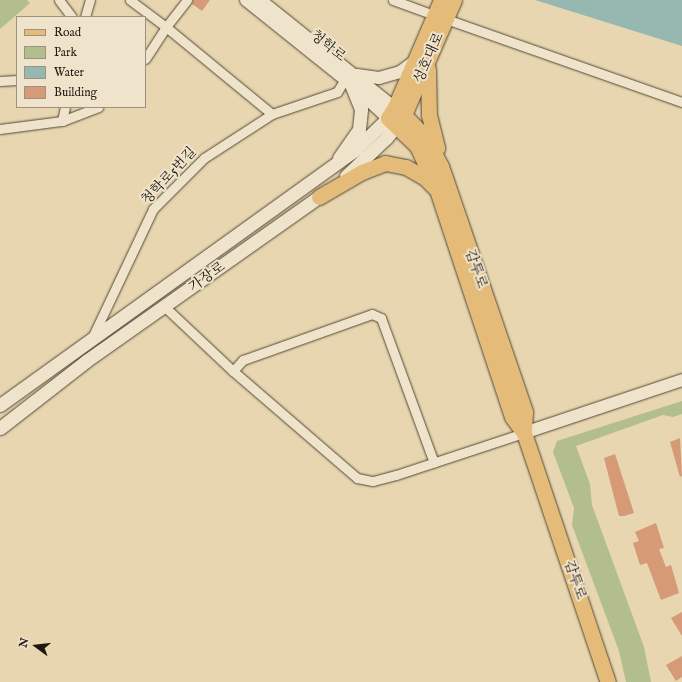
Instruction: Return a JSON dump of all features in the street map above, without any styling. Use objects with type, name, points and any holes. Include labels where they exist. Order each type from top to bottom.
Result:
[{"type":"main road","name":"성호대로","points":[[396,116],[444,8]]},
{"type":"main road","points":[[421,62],[429,115],[441,166]]},
{"type":"main road","points":[[322,174],[339,157],[359,128],[361,109],[350,79]]},
{"type":"main road","name":"감투로","points":[[396,116],[427,139],[441,166],[525,412],[524,433]]},
{"type":"main road","name":"감투로","points":[[396,116],[417,146],[437,190],[512,417],[524,433],[608,682]]},
{"type":"main road","name":"가장로","points":[[0,405],[358,148],[396,116]]},
{"type":"main road","name":"가장로","points":[[0,428],[86,361],[319,197],[353,171],[396,116]]},
{"type":"main road","points":[[319,197],[362,172],[385,164],[406,168],[425,178],[437,190]]},
{"type":"street","points":[[59,0],[71,16]]},
{"type":"street","points":[[130,0],[166,27],[272,114]]},
{"type":"street","points":[[146,57],[166,27],[187,0]]},
{"type":"street","name":"청학로","points":[[246,0],[396,116]]},
{"type":"street","name":"청학로","points":[[260,0],[350,79]]},
{"type":"street","points":[[393,0],[444,8],[682,102]]},
{"type":"street","points":[[85,16],[88,1]]},
{"type":"street","points":[[350,79],[379,78],[400,72],[421,62]]},
{"type":"street","name":"청학로5번길","points":[[92,340],[154,209],[204,158],[272,114],[337,92],[350,79]]},
{"type":"street","points":[[0,81],[16,80]]},
{"type":"street","points":[[62,121],[65,108]]},
{"type":"street","points":[[0,129],[62,121],[95,108]]},
{"type":"street","points":[[165,306],[233,370],[357,478],[373,481],[434,463],[682,380]]},
{"type":"street","points":[[233,370],[243,360],[343,324],[372,314],[381,318],[434,463]]},
{"type":"green space","points":[[0,0],[27,0],[30,3],[0,29]]},
{"type":"green space","points":[[682,401],[682,414],[673,417],[663,415],[576,446],[590,484],[592,505],[644,647],[651,682],[626,682],[619,651],[572,525],[574,508],[553,452],[557,441]]},
{"type":"water","points":[[535,0],[682,0],[682,46]]},
{"type":"building","points":[[193,0],[210,0],[202,11],[192,4]]},
{"type":"building","points":[[680,438],[682,476],[680,477],[670,442]]},
{"type":"building","points":[[615,454],[634,513],[624,516],[619,516],[604,458]]},
{"type":"building","points":[[656,523],[664,548],[659,549],[666,567],[671,565],[679,593],[661,600],[647,563],[640,565],[633,543],[639,541],[635,532]]},
{"type":"building","points":[[682,612],[682,636],[671,618]]},
{"type":"building","points":[[682,656],[682,677],[676,681],[666,665]]}]
